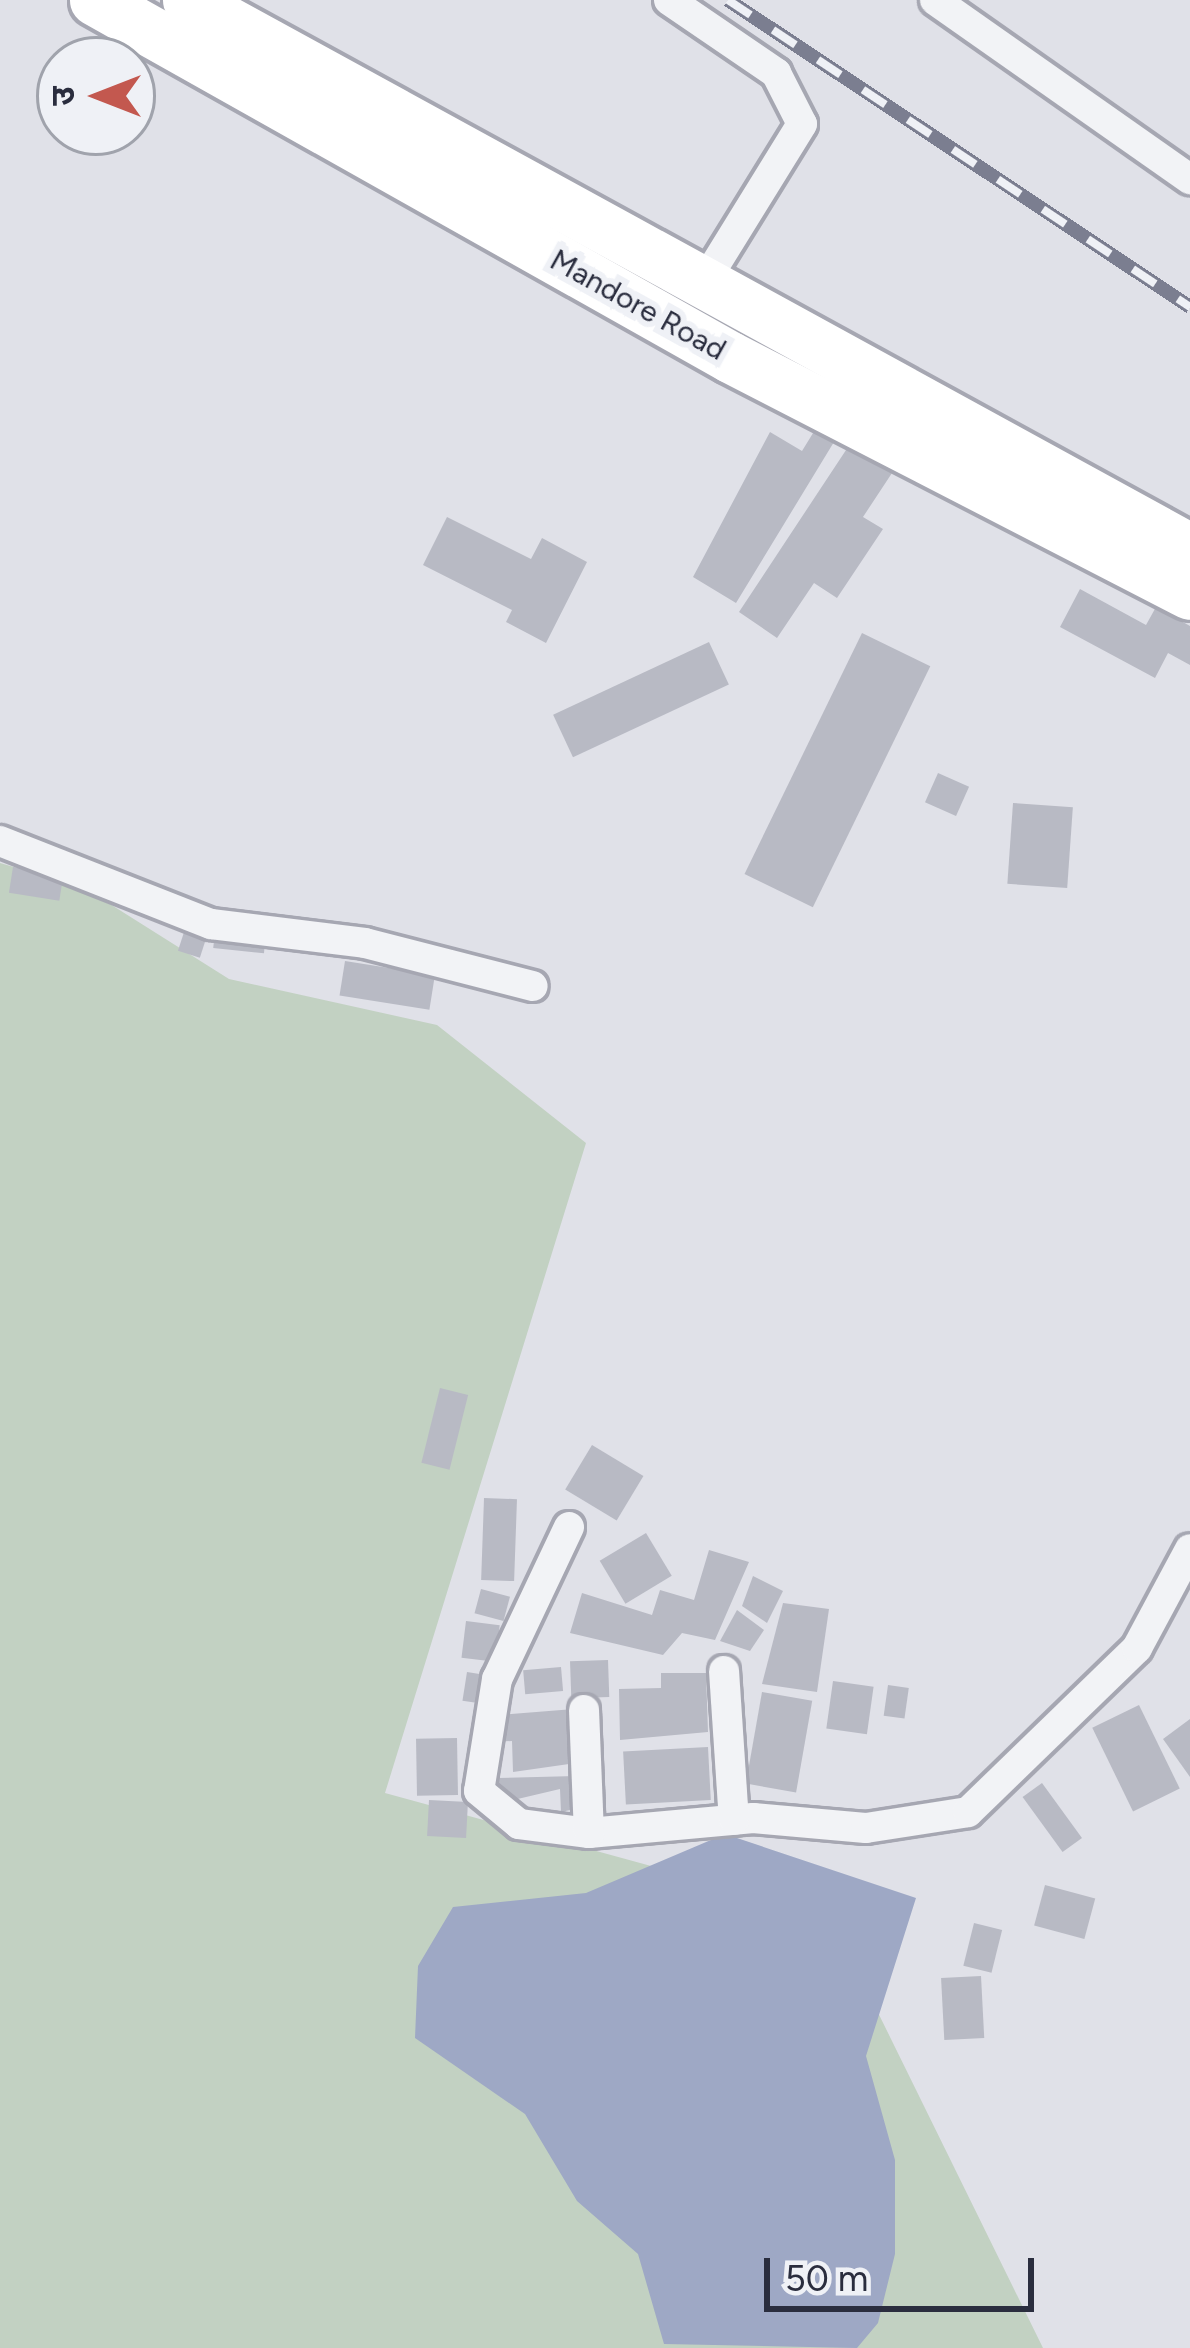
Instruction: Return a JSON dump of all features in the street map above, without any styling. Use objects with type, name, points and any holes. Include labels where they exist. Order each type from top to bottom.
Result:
[{"type":"highway","name":"Mandore Road","points":[[94,0],[730,357],[1190,595]]},
{"type":"highway","name":"Mandore Road","points":[[188,0],[253,15],[702,286],[1190,549]]},
{"type":"street","points":[[670,0],[776,73],[802,124],[702,286]]},
{"type":"street","points":[[935,0],[1190,179]]},
{"type":"street","points":[[0,841],[211,924],[365,943],[532,986]]},
{"type":"street","points":[[569,1526],[496,1679],[479,1791],[519,1824],[589,1833],[734,1820],[866,1828],[968,1812],[1137,1648],[1190,1549]]},
{"type":"street","points":[[724,1671],[734,1820]]},
{"type":"street","points":[[584,1710],[589,1833]]},
{"type":"green space","points":[[0,863],[83,887],[229,979],[437,1025],[586,1143],[385,1793],[830,1915],[1043,2348],[0,2348]]},
{"type":"water","points":[[725,1834],[916,1898],[866,2056],[895,2160],[895,2254],[878,2323],[857,2348],[664,2344],[638,2254],[577,2201],[525,2114],[415,2038],[418,1966],[453,1907],[586,1893]]},
{"type":"building","points":[[818,425],[837,437],[736,603],[693,577],[770,432],[802,451]]},
{"type":"building","points":[[850,444],[892,473],[863,517],[883,529],[837,598],[814,583],[777,638],[739,612]]},
{"type":"building","points":[[447,517],[531,559],[542,538],[587,562],[546,643],[506,622],[512,610],[423,565]]},
{"type":"building","points":[[1080,589],[1146,625],[1156,607],[1190,626],[1190,665],[1168,653],[1155,678],[1060,627]]},
{"type":"building","points":[[862,633],[930,666],[813,907],[745,874]]},
{"type":"building","points":[[709,642],[729,685],[573,757],[553,715]]},
{"type":"building","points":[[938,773],[969,787],[956,816],[925,802]]},
{"type":"building","points":[[1013,803],[1073,807],[1067,888],[1007,884]]},
{"type":"building","points":[[13,867],[63,875],[59,901],[9,893]]},
{"type":"building","points":[[186,926],[208,933],[200,958],[178,951]]},
{"type":"building","points":[[215,931],[266,936],[264,953],[213,948]]},
{"type":"building","points":[[345,961],[435,975],[429,1010],[340,996]]},
{"type":"building","points":[[440,1388],[468,1395],[450,1470],[421,1463]]},
{"type":"building","points":[[592,1445],[643,1476],[617,1520],[565,1490]]},
{"type":"building","points":[[484,1498],[517,1499],[514,1581],[481,1580]]},
{"type":"building","points":[[646,1533],[672,1576],[625,1604],[600,1561]]},
{"type":"building","points":[[709,1550],[749,1562],[715,1640],[682,1633],[663,1655],[570,1633],[582,1593],[652,1615],[660,1590],[694,1600]]},
{"type":"building","points":[[753,1576],[783,1591],[767,1623],[742,1606]]},
{"type":"building","points":[[481,1589],[510,1597],[504,1621],[475,1613]]},
{"type":"building","points":[[783,1603],[829,1609],[817,1692],[762,1684]]},
{"type":"building","points":[[737,1610],[764,1630],[750,1651],[720,1641]]},
{"type":"building","points":[[466,1621],[500,1625],[495,1662],[461,1658]]},
{"type":"building","points":[[608,1660],[609,1697],[571,1698],[570,1661]]},
{"type":"building","points":[[561,1667],[563,1691],[525,1694],[523,1670]]},
{"type":"building","points":[[467,1672],[486,1675],[481,1704],[462,1701]]},
{"type":"building","points":[[661,1673],[706,1673],[708,1732],[620,1740],[619,1689],[661,1688]]},
{"type":"building","points":[[833,1681],[874,1687],[867,1734],[826,1729]]},
{"type":"building","points":[[888,1685],[909,1688],[904,1719],[884,1716]]},
{"type":"building","points":[[762,1692],[812,1701],[796,1792],[746,1784]]},
{"type":"building","points":[[1139,1705],[1180,1789],[1133,1811],[1092,1728]]},
{"type":"building","points":[[574,1709],[576,1763],[513,1772],[512,1741],[491,1742],[497,1715]]},
{"type":"building","points":[[1190,1719],[1190,1777],[1163,1739]]},
{"type":"building","points":[[457,1738],[458,1795],[417,1796],[416,1739]]},
{"type":"building","points":[[708,1747],[711,1800],[626,1804],[623,1751]]},
{"type":"building","points":[[576,1776],[579,1808],[561,1812],[560,1789],[500,1803],[498,1778]]},
{"type":"building","points":[[1042,1783],[1082,1838],[1063,1852],[1023,1797]]},
{"type":"building","points":[[429,1800],[468,1802],[466,1838],[427,1836]]},
{"type":"building","points":[[1045,1885],[1095,1898],[1084,1939],[1034,1926]]},
{"type":"building","points":[[974,1923],[1002,1930],[991,1973],[963,1966]]},
{"type":"building","points":[[981,1976],[984,2038],[944,2040],[941,1978]]},
{"type":"railway","points":[[728,0],[1190,307]]}]
